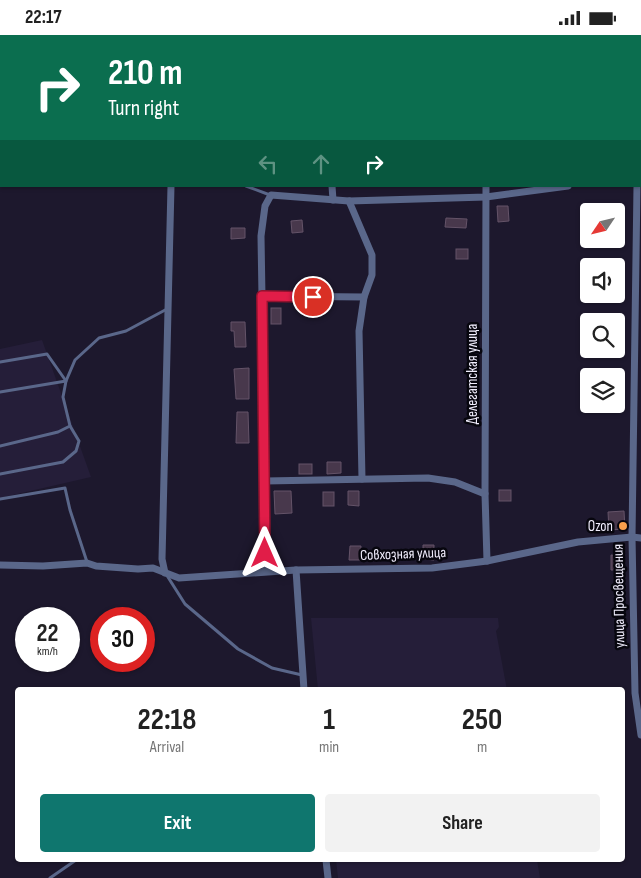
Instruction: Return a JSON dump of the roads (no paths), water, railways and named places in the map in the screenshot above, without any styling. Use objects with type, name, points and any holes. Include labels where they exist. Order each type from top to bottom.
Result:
[{"type":"street","points":[[165,573],[162,559],[173,187]]},
{"type":"street","points":[[332,187],[333,200]]},
{"type":"street","name":"Делегатская улица","points":[[486,187],[485,493],[487,561]]},
{"type":"street","points":[[265,571],[261,236],[264,206],[271,195],[349,201],[486,197],[561,187]]},
{"type":"street","name":"улица Просвещения","points":[[637,187],[632,537],[634,693],[641,735]]},
{"type":"street","points":[[349,201],[372,255],[372,275],[364,297],[359,331],[362,479]]},
{"type":"street","points":[[262,296],[364,297]]},
{"type":"street","points":[[265,481],[428,478],[455,482],[485,493]]},
{"type":"street","name":"Совхозная улица","points":[[0,565],[43,566],[87,563],[96,566],[138,569],[154,568],[178,578],[265,571],[432,569],[487,561],[578,541],[641,538]]},
{"type":"street","points":[[296,570],[304,687]]},
{"type":"street","points":[[326,862],[328,878]]},
{"type":"lane","points":[[249,187],[271,195]]},
{"type":"lane","points":[[0,474],[63,462],[76,451],[79,441],[70,426],[63,397],[66,381],[76,359],[99,338],[126,331],[168,308]]},
{"type":"lane","points":[[0,362],[47,354],[66,381]]},
{"type":"lane","points":[[0,393],[66,381]]},
{"type":"lane","points":[[0,446],[58,432],[70,426]]},
{"type":"lane","points":[[0,499],[66,488],[70,510],[87,563]]},
{"type":"lane","points":[[165,573],[185,604],[238,649],[272,668],[302,675]]},
{"type":"lane","points":[[50,878],[73,862]]},
{"type":"place","name":"Ozon","points":[[623,526]]}]
